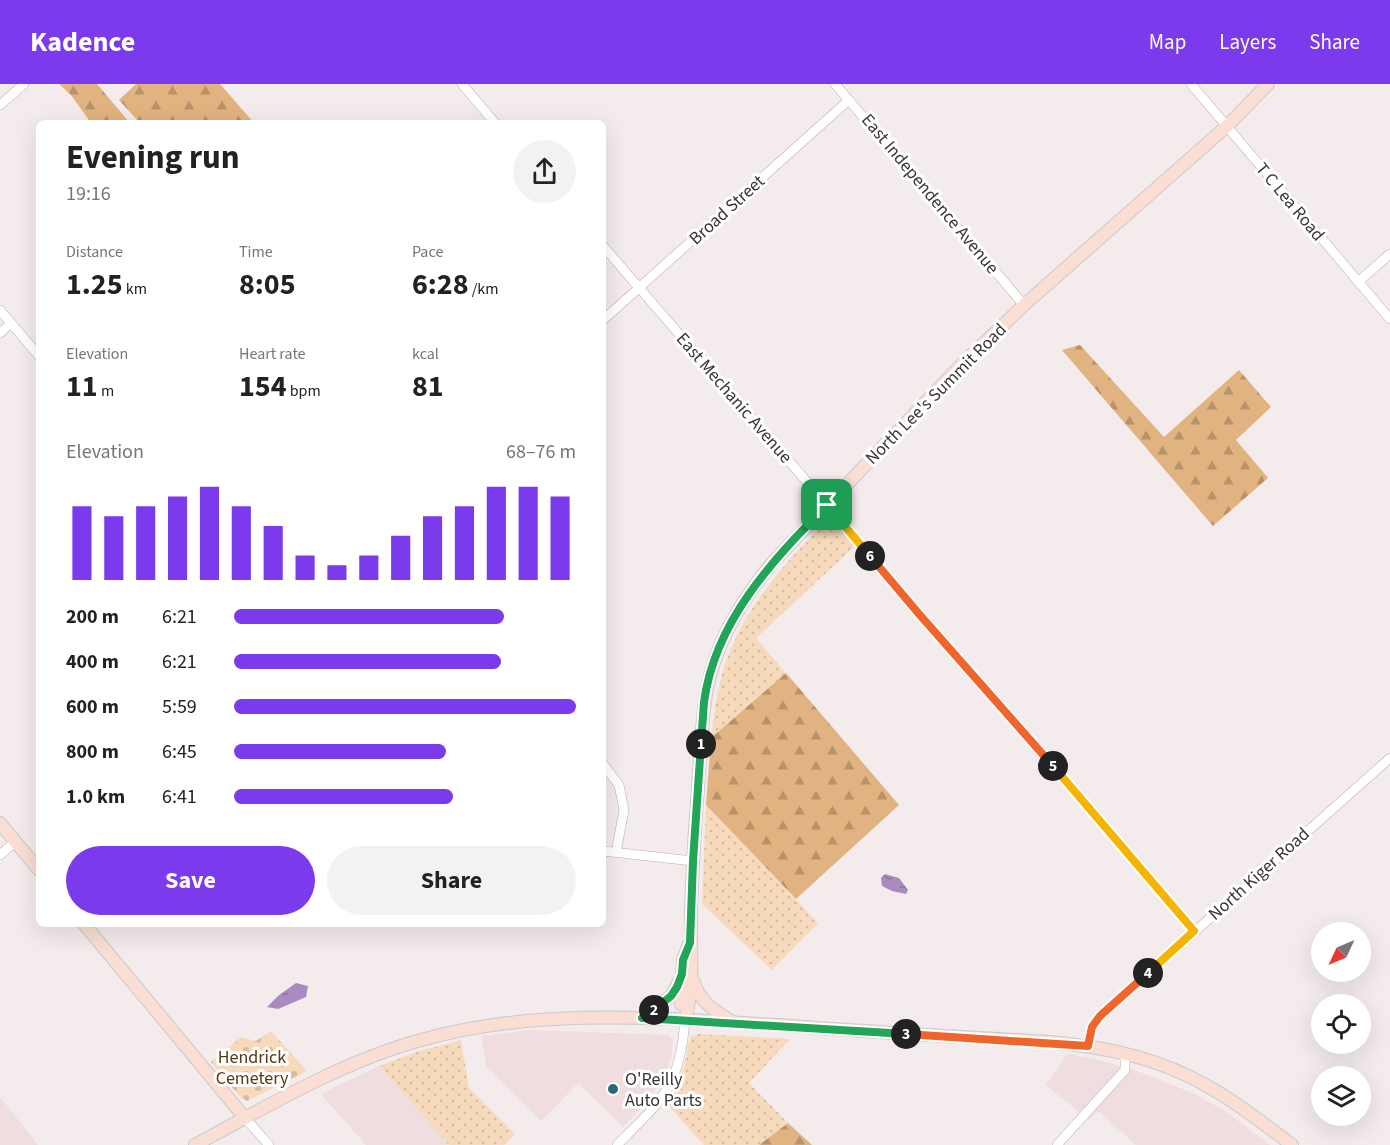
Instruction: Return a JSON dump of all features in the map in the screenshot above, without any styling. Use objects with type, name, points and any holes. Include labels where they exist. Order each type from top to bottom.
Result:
[{"type":"main road","name":"North Lee's Summit Road","points":[[685,1020],[681,1005],[687,974],[683,960],[690,943],[693,861],[705,701],[727,630],[749,592],[773,561],[961,365],[1024,305],[1227,126],[1268,84]]},
{"type":"main road","points":[[0,823],[36,866]]},
{"type":"main road","points":[[87,927],[246,1118]]},
{"type":"main road","points":[[642,1018],[671,996],[687,974],[706,1005],[735,1023]]},
{"type":"main road","points":[[195,1145],[354,1064],[388,1050],[436,1036],[496,1024],[554,1017],[604,1016],[1088,1046],[1125,1053],[1164,1065],[1202,1083],[1237,1104],[1292,1145]]},
{"type":"street","points":[[0,105],[24,84]]},
{"type":"street","points":[[462,84],[492,120]]},
{"type":"street","name":"East Independence Avenue","points":[[835,84],[1024,305]]},
{"type":"street","name":"T C Lea Road","points":[[1191,84],[1390,319]]},
{"type":"street","name":"Broad Street","points":[[606,317],[849,100]]},
{"type":"street","name":"East Mechanic Avenue","points":[[606,250],[1194,931]]},
{"type":"street","points":[[1358,282],[1390,254]]},
{"type":"street","points":[[0,310],[36,352]]},
{"type":"street","points":[[0,333],[11,323]]},
{"type":"street","name":"North Kiger Road","points":[[1088,1046],[1092,1027],[1100,1016],[1390,758]]},
{"type":"street","points":[[606,768],[619,785],[624,810],[616,852]]},
{"type":"street","points":[[0,855],[16,841]]},
{"type":"street","points":[[606,851],[693,861]]},
{"type":"street","points":[[617,1145],[658,1103],[670,1085],[681,1055],[685,1020]]},
{"type":"street","points":[[1057,1145],[1125,1070],[1125,1053]]},
{"type":"street","points":[[246,1118],[269,1145]]},
{"type":"shaded area","points":[[530,1030],[668,1035],[673,1040],[671,1058],[665,1075],[645,1104],[623,1127],[578,1083],[541,1121],[487,1068],[481,1036]]},
{"type":"shaded area","points":[[1067,1054],[1137,1071],[1195,1094],[1225,1111],[1270,1145],[1136,1145],[1098,1111],[1089,1120],[1046,1085]]},
{"type":"shaded area","points":[[379,1066],[449,1145],[366,1145],[321,1094]]},
{"type":"shaded area","points":[[0,1097],[38,1145],[0,1145]]},
{"type":"green space","points":[[59,84],[97,84],[127,120],[89,120],[71,95]]},
{"type":"green space","points":[[136,84],[220,84],[251,120],[137,120],[119,100]]},
{"type":"green space","points":[[1080,345],[1164,437],[1239,370],[1271,407],[1236,440],[1268,478],[1213,526],[1062,350]]},
{"type":"green space","points":[[829,521],[840,527],[856,545],[756,638],[786,673],[711,738],[723,670],[741,628],[764,591],[792,557],[823,524]]},
{"type":"green space","points":[[786,673],[899,805],[796,899],[706,805],[711,738]]},
{"type":"green space","points":[[706,805],[818,923],[772,970],[702,904]]},
{"type":"green space","name":"Hendrick Cemetery","points":[[271,1031],[307,1071],[247,1101],[240,1097],[211,1062],[241,1037],[256,1041]]},
{"type":"green space","points":[[699,1034],[790,1039],[749,1083],[788,1123],[759,1145],[704,1145],[665,1102],[683,1071],[691,1036]]},
{"type":"green space","points":[[461,1040],[469,1088],[515,1134],[504,1145],[449,1145],[379,1066],[417,1052]]},
{"type":"green space","points":[[788,1123],[812,1145],[759,1145]]},
{"type":"water","points":[[885,874],[899,878],[908,890],[906,894],[882,886],[881,878]]},
{"type":"water","points":[[296,983],[308,986],[306,997],[278,1009],[267,1007],[278,996]]},
{"type":"place","name":"O'Reilly Auto Parts","points":[[613,1089]]},
{"type":"route","points":[[827,505],[1194,931],[1100,1016],[1092,1027],[1088,1046],[642,1018],[667,1000],[677,987],[682,974],[683,960],[690,943],[693,861],[705,701],[712,670],[727,630],[749,592],[773,561],[827,505]]}]
